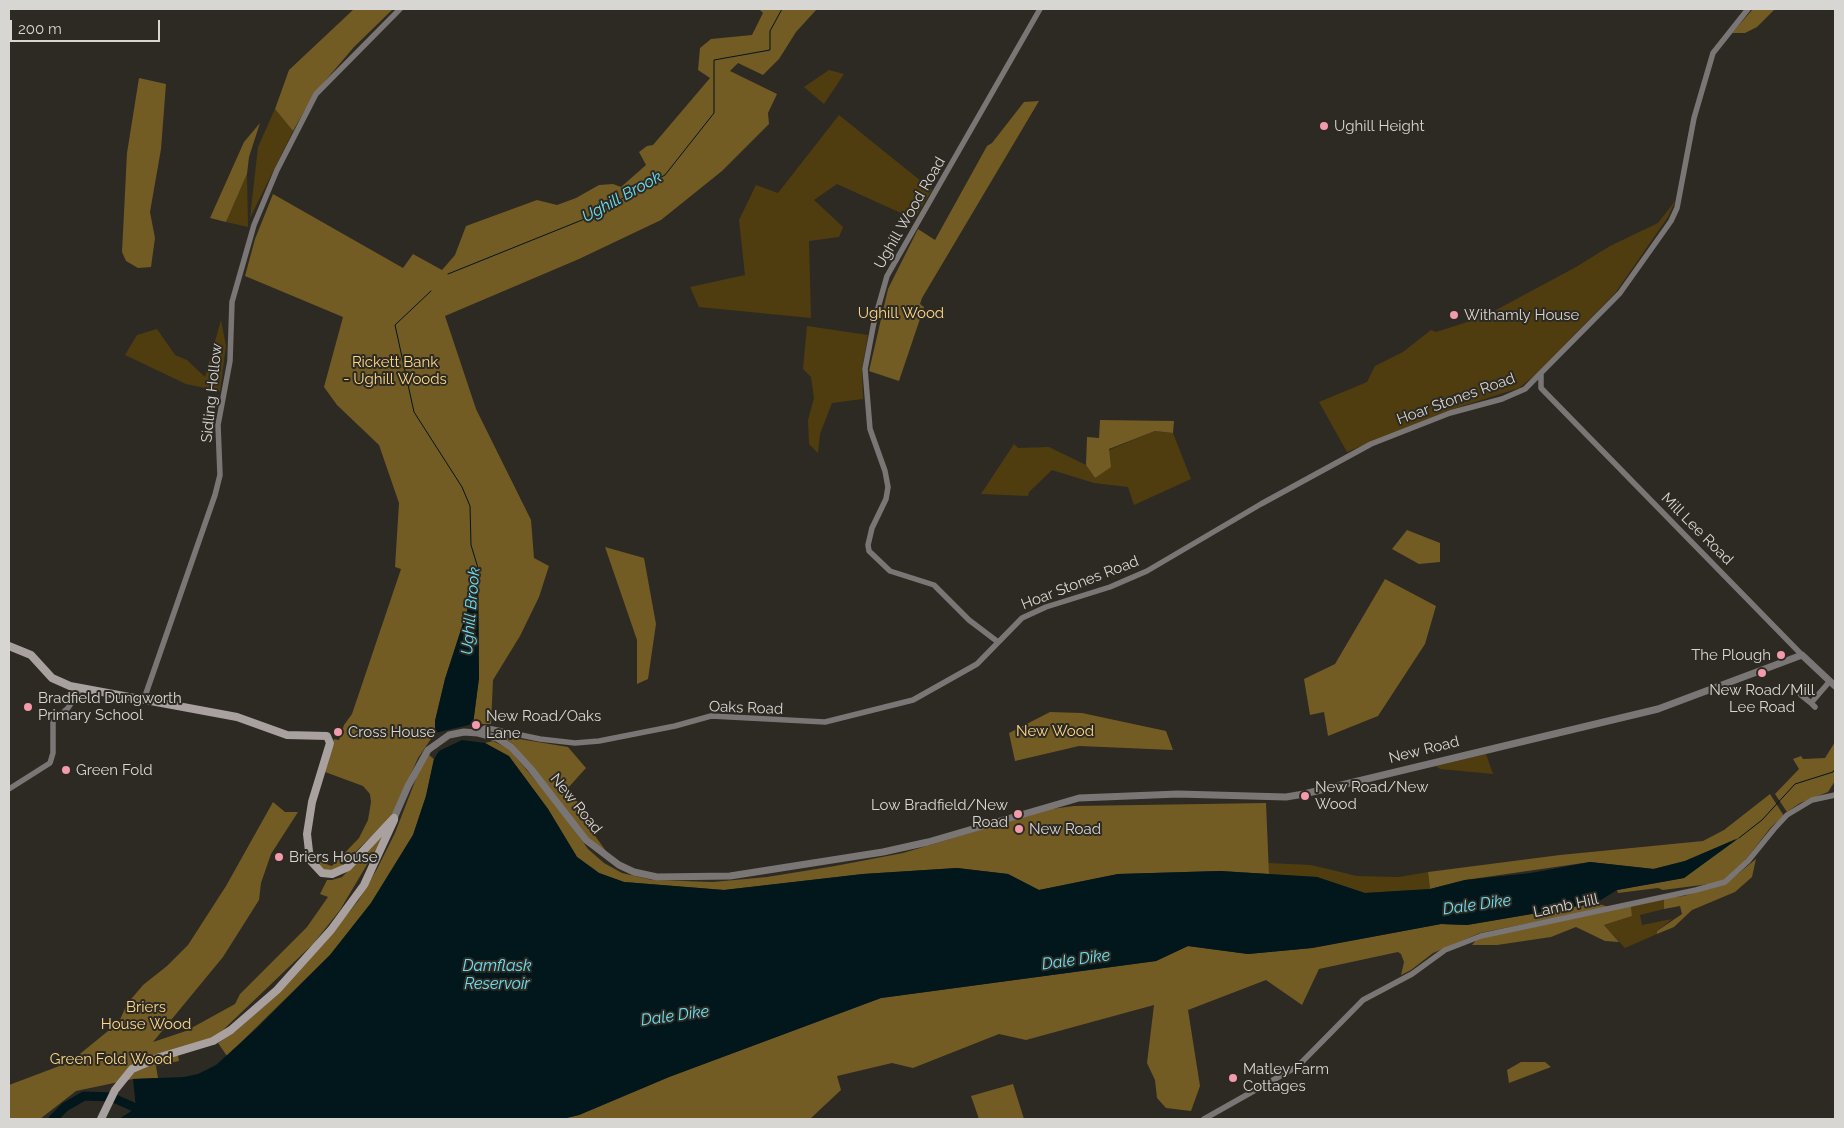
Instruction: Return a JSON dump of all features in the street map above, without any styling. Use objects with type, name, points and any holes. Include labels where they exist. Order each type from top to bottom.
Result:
[{"type":"main road","points":[[9,646],[31,655],[55,680],[82,688],[237,717],[287,735],[327,736],[330,743],[312,802],[307,834],[310,860],[322,873],[327,875],[338,873],[348,866],[394,818]]},
{"type":"main road","name":"New Road","points":[[102,1118],[123,1078],[132,1069],[144,1062],[187,1050],[224,1035],[254,1012],[277,990],[331,930],[364,885],[394,818]]},
{"type":"street","name":"Sidling Hollow","points":[[144,699],[220,475],[218,425],[230,361],[232,302],[254,225],[277,170],[316,94],[400,9]]},
{"type":"street","name":"Ughill Wood Road","points":[[998,642],[969,620],[934,585],[890,570],[869,551],[868,545],[872,528],[886,498],[888,487],[885,471],[870,429],[865,368],[874,322],[887,276],[1040,9]]},
{"type":"street","name":"Hoar Stones Road","points":[[998,642],[1022,618],[1046,606],[1110,587],[1147,571],[1260,504],[1371,444],[1450,413],[1502,399],[1528,387],[1620,293],[1671,221],[1678,203],[1694,118],[1713,53],[1748,9]]},
{"type":"street","points":[[1528,387],[1541,388],[1541,374]]},
{"type":"street","name":"Mill Lee Road","points":[[1541,388],[1832,684]]},
{"type":"street","name":"Oaks Road","points":[[478,733],[480,730],[492,728],[540,739],[575,742],[620,739],[711,716],[825,722],[896,705],[919,697],[977,664],[998,642]]},
{"type":"street","name":"New Road","points":[[394,818],[408,786],[428,750],[449,735],[464,732],[478,733],[497,738],[511,746],[586,840],[619,864],[634,872],[657,877],[730,876],[826,863],[892,850],[1079,798],[1178,794],[1278,797],[1304,794],[1658,709],[1802,655]]},
{"type":"street","points":[[1801,695],[1813,705],[1832,684]]},
{"type":"street","points":[[9,789],[50,763],[54,753],[53,721],[68,708],[82,688]]},
{"type":"street","name":"Lamb Hill","points":[[1204,1119],[1298,1066],[1362,1000],[1412,974],[1445,950],[1481,936],[1696,890],[1727,881],[1748,861],[1787,815],[1812,800],[1835,794]]},
{"type":"shaded area","points":[[829,70],[844,74],[824,104],[804,87]]},
{"type":"shaded area","points":[[275,109],[293,131],[250,218],[258,147]]},
{"type":"shaded area","points":[[839,115],[932,190],[914,219],[837,184],[814,200],[843,227],[839,237],[809,241],[811,318],[699,307],[690,287],[745,275],[739,220],[756,185],[778,193]]},
{"type":"shaded area","points":[[247,174],[248,227],[226,222]]},
{"type":"shaded area","points":[[1676,200],[1668,217],[1616,292],[1535,375],[1519,388],[1447,411],[1347,452],[1319,402],[1367,382],[1375,366],[1403,352],[1431,330],[1436,332],[1483,317],[1576,267],[1610,246],[1658,223]]},
{"type":"shaded area","points":[[221,320],[226,346],[220,391],[186,384],[125,355],[137,335],[157,329],[175,355],[187,360],[205,377]]},
{"type":"shaded area","points":[[807,326],[868,335],[862,369],[863,399],[832,403],[820,434],[818,453],[809,444],[808,420],[814,398],[811,377],[803,369]]},
{"type":"shaded area","points":[[1155,431],[1173,433],[1191,479],[1134,505],[1128,487],[1094,483],[1052,470],[1029,492],[1028,496],[981,494],[1014,444],[1018,448],[1049,447],[1086,465],[1095,478],[1109,450]]},
{"type":"shaded area","points":[[1486,754],[1493,774],[1440,769],[1436,766]]},
{"type":"shaded area","points":[[1268,863],[1311,865],[1357,876],[1399,877],[1428,872],[1430,889],[1365,893],[1317,877],[1269,874]]},
{"type":"shaded area","points":[[1664,898],[1664,909],[1640,915],[1642,925],[1672,919],[1657,931],[1657,934],[1625,948],[1604,925],[1632,916],[1631,906]]},
{"type":"green space","points":[[354,9],[393,9],[354,47],[314,94],[293,131],[275,109],[289,70]]},
{"type":"green space","name":"Rickett Bank - Ughill Woods","points":[[759,9],[817,9],[796,32],[779,59],[763,75],[738,63],[730,71],[777,94],[768,113],[769,124],[722,171],[661,220],[579,259],[445,316],[476,409],[531,520],[534,558],[549,566],[539,597],[520,636],[493,680],[491,724],[473,724],[479,678],[478,570],[445,679],[435,721],[435,733],[418,758],[392,816],[340,867],[331,872],[321,869],[313,858],[311,849],[323,863],[332,866],[359,838],[368,820],[371,802],[370,794],[363,786],[325,772],[334,739],[339,740],[344,725],[352,714],[401,569],[395,567],[399,503],[379,445],[337,405],[324,387],[343,317],[245,276],[255,239],[273,194],[403,268],[413,254],[442,270],[455,255],[466,226],[537,200],[557,205],[576,198],[599,185],[613,184],[621,187],[646,165],[639,152],[647,146],[653,145],[710,78],[698,70],[700,48],[711,39],[752,35],[763,13]]},
{"type":"green space","points":[[1753,9],[1775,9],[1757,27],[1745,33],[1732,33]]},
{"type":"green space","points":[[139,78],[166,84],[161,149],[150,212],[155,238],[151,267],[138,268],[126,261],[122,252],[127,153]]},
{"type":"green space","name":"Ughill Wood","points":[[1039,101],[922,298],[920,304],[924,307],[899,381],[869,371],[888,289],[918,229],[935,240],[987,146],[992,143],[1024,102]]},
{"type":"green space","points":[[260,123],[249,157],[247,174],[226,222],[210,218],[244,142]]},
{"type":"green space","points":[[1100,420],[1174,421],[1173,433],[1155,431],[1109,449],[1111,467],[1095,478],[1086,465],[1087,437],[1099,438]]},
{"type":"green space","points":[[1407,530],[1440,543],[1440,562],[1419,564],[1392,549]]},
{"type":"green space","points":[[605,547],[644,558],[656,624],[648,679],[637,684],[637,640]]},
{"type":"green space","points":[[1385,579],[1436,606],[1425,644],[1378,716],[1328,736],[1324,712],[1310,715],[1304,679],[1335,664]]},
{"type":"green space","name":"New Wood","points":[[1050,712],[1082,713],[1166,731],[1173,750],[1079,746],[1015,761],[1009,733]]},
{"type":"green space","points":[[501,736],[568,747],[586,768],[568,788],[585,813],[586,823],[608,854],[590,840],[513,744]]},
{"type":"green space","points":[[493,741],[509,749],[556,805],[588,849],[604,863],[622,873],[652,880],[713,882],[767,877],[835,866],[903,853],[1051,809],[1074,806],[1266,803],[1269,874],[1220,871],[1118,874],[1039,890],[1008,874],[957,868],[863,874],[724,890],[624,882],[599,873],[577,857],[548,809],[509,757],[485,743]]},
{"type":"green space","points":[[1835,742],[1835,781],[1828,792],[1800,803],[1787,812],[1775,794],[1799,769],[1793,759],[1801,756],[1803,759],[1825,758]]},
{"type":"green space","points":[[429,755],[434,759],[426,796],[413,835],[371,903],[330,955],[227,1056],[218,1043],[236,1031],[279,992],[327,939],[358,901],[395,833],[417,776]]},
{"type":"green space","points":[[1770,794],[1784,816],[1771,827],[1740,867],[1725,882],[1663,890],[1658,888],[1618,893],[1617,890],[1684,878],[1736,839],[1685,861],[1653,869],[1590,862],[1465,880],[1430,889],[1428,872],[1560,855],[1703,841],[1724,830]]},
{"type":"green space","points":[[273,802],[285,812],[298,812],[271,854],[261,883],[259,900],[223,957],[153,1042],[186,1031],[235,1004],[240,994],[307,927],[328,897],[320,894],[327,880],[342,877],[387,831],[340,910],[313,944],[223,1030],[210,1039],[177,1050],[179,1061],[156,1066],[158,1078],[133,1079],[76,1091],[40,1119],[9,1119],[9,1085],[70,1062],[119,1022],[127,1004],[143,985],[167,966],[188,945],[226,886]]},
{"type":"green space","points":[[1756,859],[1752,877],[1735,892],[1692,910],[1674,927],[1657,934],[1657,931],[1682,914],[1680,906],[1664,909],[1664,898],[1684,896],[1728,882]]},
{"type":"green space","points":[[1596,903],[1609,907],[1480,933],[1433,953],[1411,970],[1401,975],[1404,962],[1401,954],[1398,952],[1319,969],[1302,1005],[1266,980],[1188,1010],[1200,1086],[1191,1111],[1166,1108],[1157,1098],[1155,1080],[1147,1063],[1154,1005],[1026,1040],[999,1034],[913,1068],[892,1063],[837,1076],[841,1090],[810,1119],[562,1119],[579,1115],[669,1077],[881,998],[1156,961],[1188,946],[1248,954],[1312,948],[1441,924],[1467,925]]},
{"type":"green space","points":[[1631,906],[1632,916],[1604,925],[1619,942],[1605,941],[1576,927],[1551,937],[1497,945],[1472,945],[1477,939]]},
{"type":"green space","points":[[1521,1062],[1545,1062],[1551,1067],[1509,1083],[1507,1070]]},
{"type":"green space","points":[[1013,1084],[1024,1119],[979,1119],[971,1096]]},
{"type":"water","points":[[478,567],[479,678],[473,724],[435,733],[435,721],[445,679],[468,608]]},
{"type":"water","name":"Damflask Reservoir","points":[[462,740],[485,743],[509,756],[548,809],[577,857],[599,873],[624,882],[724,890],[863,874],[957,868],[1008,874],[1039,890],[1118,874],[1220,871],[1317,877],[1365,893],[1430,889],[1465,880],[1531,873],[1590,862],[1654,869],[1685,861],[1739,838],[1684,878],[1617,890],[1596,903],[1467,925],[1441,924],[1312,948],[1248,954],[1188,946],[1156,961],[881,998],[669,1077],[579,1115],[562,1119],[119,1119],[136,1108],[133,1079],[184,1077],[198,1074],[216,1065],[257,1028],[330,955],[371,903],[413,835],[426,796],[434,759],[439,751]]},
{"type":"waterway","name":"Ughill Brook","points":[[448,274],[587,218],[665,175],[714,113],[714,60],[770,50],[770,31],[782,9]]},
{"type":"waterway","name":"Ughill Brook","points":[[431,291],[395,325],[414,412],[462,487],[470,506],[471,545],[478,568]]},
{"type":"waterway","name":"Dale Dike","points":[[1739,838],[1762,820],[1795,784],[1833,772],[1835,769]]},
{"type":"waterway","points":[[53,1119],[65,1107],[84,1096],[111,1097],[136,1108]]},
{"type":"place","name":"Ughill Height","points":[[1324,126]]},
{"type":"place","name":"Withamly House","points":[[1454,315]]},
{"type":"place","name":"The Plough","points":[[1781,655]]},
{"type":"place","name":"New Road/Mill Lee Road","points":[[1762,673]]},
{"type":"place","name":"Bradfield Dungworth Primary School","points":[[28,707]]},
{"type":"place","name":"New Road/Oaks Lane","points":[[476,725]]},
{"type":"place","name":"Cross House","points":[[338,732]]},
{"type":"place","name":"Green Fold","points":[[66,770]]},
{"type":"place","name":"New Road/New Wood","points":[[1305,796]]},
{"type":"place","name":"Low Bradfield/New Road","points":[[1018,814]]},
{"type":"place","name":"New Road","points":[[1019,829]]},
{"type":"place","name":"Briers House","points":[[279,857]]},
{"type":"place","name":"Matley Farm Cottages","points":[[1233,1078]]},
{"type":"park label","name":"Briers House Wood","points":[[146,1016]]},
{"type":"park label","name":"Green Fold Wood","points":[[111,1059]]}]
